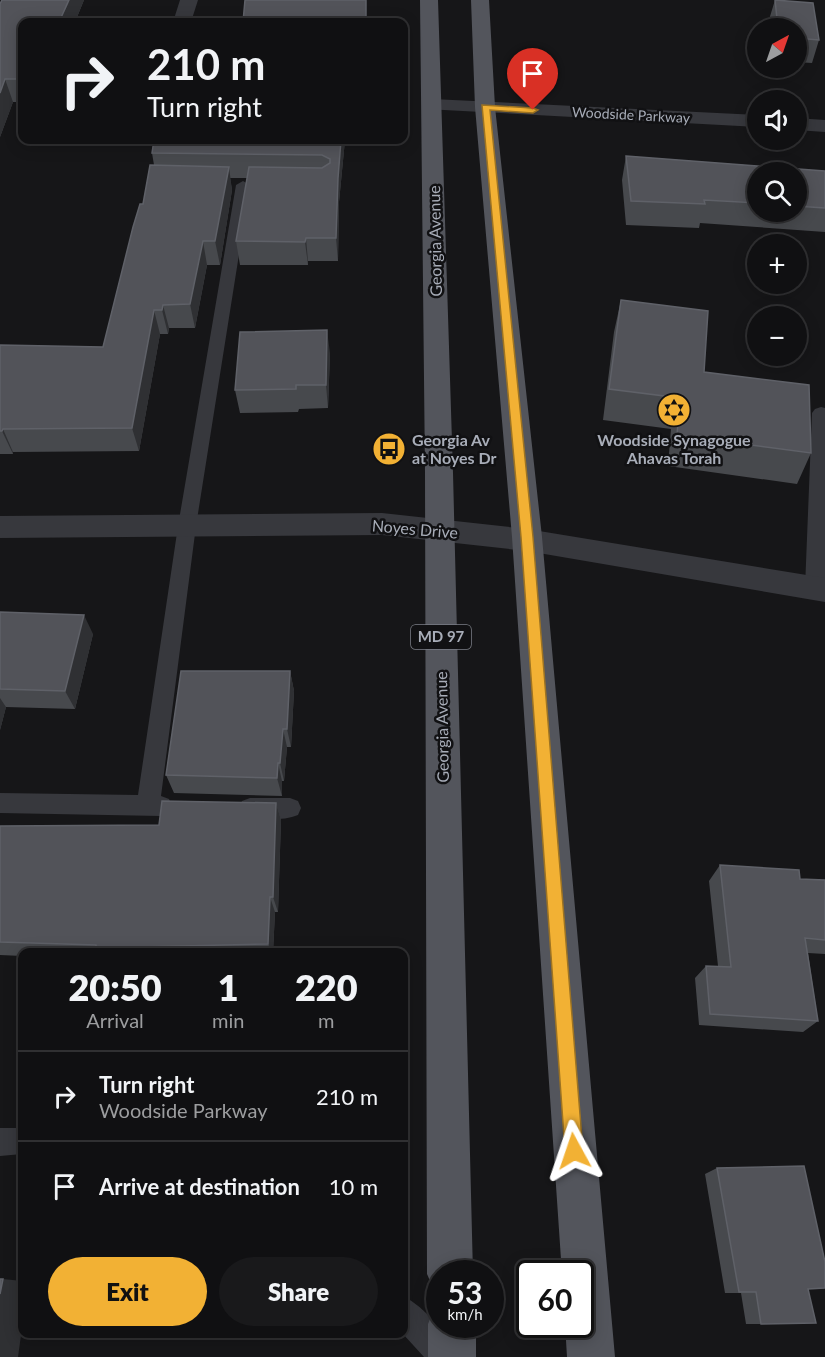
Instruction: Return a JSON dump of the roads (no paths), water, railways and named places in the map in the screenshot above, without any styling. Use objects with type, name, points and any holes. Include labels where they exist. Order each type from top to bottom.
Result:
[{"type":"main road","name":"Georgia Avenue","points":[[429,0],[450,1260]]},
{"type":"main road","points":[[480,0],[485,107],[527,540],[591,1357]]},
{"type":"main road","points":[[452,1338],[452,1357]]},
{"type":"street","points":[[183,18],[189,0]]},
{"type":"street","name":"Woodside Parkway","points":[[432,105],[747,120]]},
{"type":"street","points":[[807,125],[825,126]]},
{"type":"street","name":"Noyes Drive","points":[[0,527],[382,524],[527,540],[820,589]]},
{"type":"lane","points":[[148,806],[187,526],[243,185]]},
{"type":"lane","points":[[820,413],[820,589]]},
{"type":"lane","points":[[0,803],[184,807]]},
{"type":"lane","points":[[231,807],[290,808]]},
{"type":"lane","points":[[0,1142],[18,1141]]},
{"type":"lane","points":[[408,1316],[444,1357]]},
{"type":"place","name":"Woodside Synagogue Ahavas Torah","points":[[674,410]]},
{"type":"place","name":"Georgia Av at Noyes Dr","points":[[389,449]]}]
